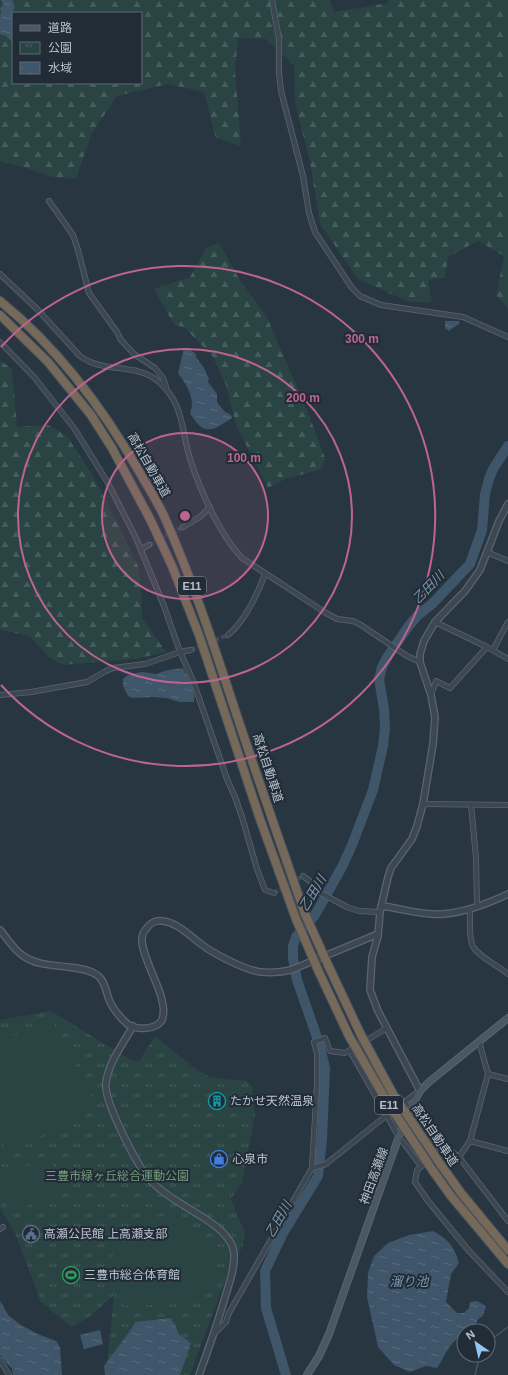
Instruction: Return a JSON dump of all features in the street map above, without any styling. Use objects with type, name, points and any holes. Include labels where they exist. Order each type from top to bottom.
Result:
[{"type":"highway","name":"高松自動車道","points":[[0,301],[57,354],[101,409],[123,442],[163,514],[209,630],[305,914],[328,965],[361,1035],[393,1094],[461,1193],[508,1250]]},
{"type":"highway","name":"高松自動車道","points":[[0,315],[48,362],[70,388],[91,415],[112,448],[151,521],[172,566],[199,635],[260,819],[296,919],[349,1036],[386,1100],[433,1171],[508,1264]]},
{"type":"main road","name":"神田高瀬線","points":[[307,1375],[319,1356],[329,1334],[399,1137],[410,1110],[420,1091],[436,1075],[508,1018]]},
{"type":"street","points":[[272,0],[279,39],[279,73],[281,91],[303,176],[309,213],[315,232],[352,288],[360,296],[381,306],[463,317],[508,337]]},
{"type":"street","points":[[48,200],[73,235],[89,293],[121,340],[134,354],[155,368],[163,378],[168,391],[178,407],[190,460],[210,507],[234,551],[265,574],[326,613],[337,619],[353,621],[361,625],[407,656],[420,662]]},
{"type":"street","points":[[1,278],[37,309],[87,362],[107,367],[138,371],[153,377],[168,391]]},
{"type":"street","points":[[0,342],[34,377],[74,428],[108,483],[141,548],[180,652],[192,678],[227,779],[235,797],[257,870],[265,890],[274,892]]},
{"type":"street","points":[[312,1168],[326,1164],[387,1115],[420,1091],[378,1011],[370,990],[372,957],[378,934],[381,909],[388,876],[391,868],[412,839],[417,826],[423,804],[433,744],[435,717],[431,695],[420,662],[420,654],[424,641],[435,622],[465,591],[480,570],[499,521],[508,504]]},
{"type":"street","points":[[183,527],[200,517],[210,507]]},
{"type":"street","points":[[141,548],[149,545]]},
{"type":"street","points":[[487,552],[508,561]]},
{"type":"street","points":[[228,635],[240,623],[258,592],[265,574]]},
{"type":"street","points":[[435,622],[493,650],[508,659]]},
{"type":"street","points":[[493,650],[508,622]]},
{"type":"street","points":[[431,695],[436,681],[450,688],[487,647]]},
{"type":"street","points":[[0,695],[31,692],[87,682],[113,668],[145,664],[180,652],[191,650]]},
{"type":"street","points":[[423,804],[508,805]]},
{"type":"street","points":[[471,805],[476,858],[477,907]]},
{"type":"street","points":[[303,876],[311,882],[317,891],[347,907],[359,911],[381,909],[443,914],[477,907],[508,894]]},
{"type":"street","points":[[470,909],[472,944],[482,955],[507,972]]},
{"type":"street","points":[[0,930],[20,954],[27,959],[45,965],[84,969],[98,975],[103,982],[113,1007],[128,1025],[150,1028],[157,1025],[161,1021],[164,1014],[164,1005],[161,995],[143,948],[142,938],[144,931],[154,922],[168,922],[178,926],[203,946],[248,969],[260,972],[284,972],[291,970],[378,934]]},
{"type":"street","points":[[133,1026],[108,1070],[105,1085],[121,1130],[138,1162],[151,1181],[179,1203],[213,1224],[229,1241],[234,1252],[233,1269],[214,1334],[199,1375]]},
{"type":"street","points":[[214,1334],[226,1322],[229,1312],[312,1168],[317,1084],[317,1054],[314,1042],[325,1038],[330,1051],[345,1053],[387,1028]]},
{"type":"street","points":[[459,1157],[470,1141],[488,1074],[479,1041]]},
{"type":"street","points":[[350,1051],[399,1137],[421,1166]]},
{"type":"street","points":[[488,1074],[508,1079]]},
{"type":"street","points":[[404,1102],[441,1150],[452,1152],[459,1157],[508,1221]]},
{"type":"street","points":[[470,1141],[508,1151]]},
{"type":"street","points":[[441,1150],[421,1166],[416,1172],[414,1180],[428,1201],[465,1245],[508,1292]]},
{"type":"street","points":[[0,1360],[9,1375]]},
{"type":"green space","points":[[0,0],[330,0],[334,12],[388,3],[388,0],[508,0],[508,309],[496,295],[504,256],[478,241],[448,257],[445,278],[428,280],[432,302],[409,302],[358,279],[320,224],[310,162],[295,102],[294,65],[266,39],[238,38],[235,70],[241,146],[216,138],[204,92],[168,84],[117,96],[91,135],[76,179],[51,177],[27,168],[0,161]]},
{"type":"green space","points":[[219,243],[241,282],[266,315],[308,413],[325,458],[322,469],[285,479],[268,488],[236,425],[226,385],[213,357],[184,327],[174,325],[154,289],[190,277],[206,248]]},
{"type":"green space","points":[[0,360],[12,369],[17,427],[48,425],[67,436],[93,476],[139,568],[142,618],[166,652],[135,659],[63,665],[49,657],[29,636],[0,630]]},
{"type":"green space","name":"三豊市緑ヶ丘総合運動公園","points":[[51,1011],[131,1060],[139,1061],[155,1036],[193,1067],[209,1077],[247,1081],[252,1086],[255,1115],[242,1183],[231,1199],[245,1233],[243,1245],[222,1288],[190,1375],[106,1375],[114,1295],[89,1317],[71,1327],[41,1302],[14,1231],[0,1208],[0,1020]]},
{"type":"green space","points":[[50,1017],[96,1106],[8,1154],[0,1138],[0,1043]]},
{"type":"green space","points":[[48,1155],[63,1184],[13,1215],[2,1197],[0,1181]]},
{"type":"green space","points":[[172,1213],[197,1232],[217,1260],[209,1292],[174,1304],[124,1306],[118,1274],[109,1241],[115,1231]]},
{"type":"water","points":[[1,0],[12,0],[15,6],[14,12],[12,12],[12,42],[6,36],[0,34],[0,8],[4,5]]},
{"type":"water","points":[[445,321],[459,321],[460,323],[449,331],[445,328]]},
{"type":"water","points":[[184,348],[187,348],[196,354],[196,357],[204,368],[209,379],[208,382],[217,394],[217,402],[224,411],[231,415],[232,418],[222,425],[210,429],[203,428],[190,414],[192,403],[190,392],[178,373]]},
{"type":"water","points":[[183,668],[193,689],[194,702],[180,702],[166,698],[153,697],[133,698],[128,696],[123,686],[123,679],[128,675],[142,672],[156,674],[168,670]]},
{"type":"water","name":"溜り池","points":[[433,1231],[443,1237],[453,1248],[459,1263],[451,1274],[446,1302],[457,1313],[464,1313],[469,1308],[470,1302],[477,1301],[486,1306],[483,1316],[477,1320],[477,1323],[456,1323],[456,1340],[448,1349],[437,1368],[426,1366],[410,1372],[394,1365],[378,1347],[367,1297],[368,1273],[374,1256],[388,1243],[409,1235]]},
{"type":"water","points":[[0,1301],[9,1316],[21,1325],[56,1341],[60,1347],[62,1375],[13,1375],[12,1369],[0,1355]]},
{"type":"water","points":[[171,1318],[179,1334],[191,1343],[180,1375],[105,1375],[104,1366],[135,1322]]},
{"type":"water","points":[[100,1330],[103,1344],[84,1349],[80,1335]]},
{"type":"waterway","name":"乙田川","points":[[286,1375],[266,1308],[265,1271],[282,1235],[318,1176],[322,1140],[325,1068],[319,1043],[297,980],[293,958],[293,946],[296,937],[315,915],[342,867],[373,790],[383,746],[385,728],[384,709],[379,679],[382,667],[388,656],[417,616],[433,603],[470,564],[482,530],[485,494],[489,479],[493,469],[508,446]]},
{"type":"waterway","points":[[496,1336],[508,1327]]},
{"type":"waterway","points":[[475,1375],[478,1363]]},
{"type":"tunnel","points":[[149,545],[183,527]]},
{"type":"tunnel","points":[[191,650],[228,635]]},
{"type":"tunnel","points":[[274,893],[303,876]]},
{"type":"place","name":"たかせ天然温泉","points":[[217,1101]]},
{"type":"place","name":"心泉市","points":[[219,1159]]},
{"type":"place","name":"高瀬公民館 上高瀬支部","points":[[31,1234]]},
{"type":"place","name":"三豊市総合体育館","points":[[71,1275]]}]
